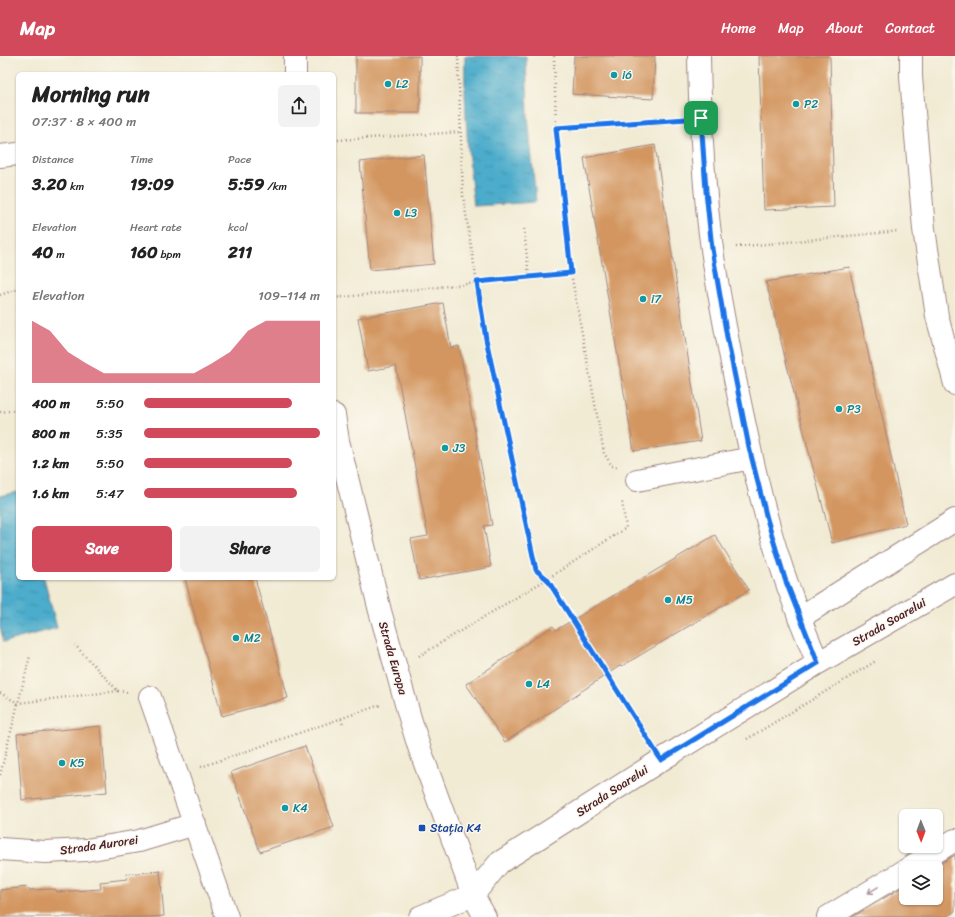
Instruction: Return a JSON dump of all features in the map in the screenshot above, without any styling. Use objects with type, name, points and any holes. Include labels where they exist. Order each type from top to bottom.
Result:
[{"type":"street","points":[[295,56],[295,72]]},
{"type":"street","points":[[699,56],[701,118],[706,191],[712,249],[727,337],[752,458],[767,519],[799,618],[818,663]]},
{"type":"street","points":[[911,56],[911,77],[924,229],[937,316],[955,384]]},
{"type":"street","points":[[0,156],[16,154]]},
{"type":"street","name":"Strada Europa","points":[[336,428],[378,604],[419,747],[473,894],[485,917]]},
{"type":"street","points":[[630,474],[752,458]]},
{"type":"street","points":[[799,618],[955,520]]},
{"type":"street","name":"Strada Soarelui","points":[[420,917],[473,894],[499,863],[661,760],[818,663],[955,584]]},
{"type":"street","points":[[150,697],[227,917]]},
{"type":"street","name":"Strada Aurorei","points":[[0,849],[45,852],[86,850],[139,841],[195,824]]},
{"type":"street","points":[[920,861],[955,840]]},
{"type":"street","points":[[828,917],[899,874]]},
{"type":"path","points":[[458,56],[463,196],[486,339],[536,570],[547,579],[661,760]]},
{"type":"path","points":[[554,56],[556,128],[571,273],[604,453],[612,466],[630,474]]},
{"type":"path","points":[[556,128],[701,118]]},
{"type":"path","points":[[338,140],[461,132]]},
{"type":"path","points":[[524,229],[529,277]]},
{"type":"path","points":[[712,249],[924,229]]},
{"type":"path","points":[[336,298],[571,273]]},
{"type":"path","points":[[0,295],[16,290]]},
{"type":"path","points":[[0,412],[16,410]]},
{"type":"path","points":[[396,670],[547,579],[626,528],[622,498]]},
{"type":"path","points":[[0,693],[18,703],[118,691],[75,644]]},
{"type":"path","points":[[0,775],[30,656]]},
{"type":"path","points":[[745,740],[880,659]]},
{"type":"path","points":[[178,774],[404,697]]},
{"type":"path","points":[[341,719],[343,725]]},
{"type":"water","points":[[465,56],[526,56],[528,117],[536,202],[474,206],[467,131]]},
{"type":"water","points":[[16,492],[16,580],[45,580],[57,628],[4,642],[0,627],[0,496]]},
{"type":"building","name":"L2","points":[[356,56],[420,56],[420,113],[356,113]]},
{"type":"building","name":"i6","points":[[574,56],[655,56],[653,99],[572,94]]},
{"type":"building","name":"P2","points":[[759,56],[830,56],[834,207],[764,210]]},
{"type":"building","name":"i7","points":[[655,145],[701,441],[634,451],[584,158]]},
{"type":"building","name":"L3","points":[[424,155],[434,264],[370,270],[360,162]]},
{"type":"building","name":"P3","points":[[849,267],[906,524],[832,543],[766,282]]},
{"type":"building","name":"J3","points":[[443,303],[451,348],[459,346],[492,525],[484,526],[491,567],[419,580],[411,539],[428,536],[396,366],[368,371],[358,318]]},
{"type":"building","points":[[715,535],[749,590],[622,666],[621,665],[505,742],[466,684],[553,626],[556,630]]},
{"type":"building","name":"M2","points":[[186,580],[256,580],[288,698],[222,716]]},
{"type":"building","name":"K5","points":[[101,726],[107,792],[22,800],[17,734]]},
{"type":"building","name":"K4","points":[[305,746],[334,827],[260,852],[231,772]]},
{"type":"building","points":[[955,855],[955,911],[946,917],[852,917],[899,889],[899,905],[943,905],[943,862]]},
{"type":"building","points":[[160,871],[164,916],[0,917],[0,890],[27,887],[30,890],[55,889],[57,892],[101,889],[100,882],[127,879],[126,874]]},
{"type":"place","name":"i6","points":[[614,75]]},
{"type":"place","name":"L2","points":[[388,84]]},
{"type":"place","name":"P2","points":[[796,104]]},
{"type":"place","name":"L3","points":[[397,213]]},
{"type":"place","name":"i7","points":[[643,299]]},
{"type":"place","name":"P3","points":[[839,409]]},
{"type":"place","name":"J3","points":[[445,448]]},
{"type":"place","name":"M5","points":[[668,600]]},
{"type":"place","name":"M2","points":[[236,638]]},
{"type":"place","name":"L4","points":[[529,684]]},
{"type":"place","name":"K5","points":[[62,763]]},
{"type":"place","name":"K4","points":[[285,808]]},
{"type":"place","name":"Stația K4","points":[[422,828]]},
{"type":"route","points":[[701,118],[712,249],[727,337],[749,447],[767,519],[785,579],[799,618],[818,663],[661,760],[547,579],[536,570],[486,339],[477,282],[571,273],[556,128],[701,118]]}]
